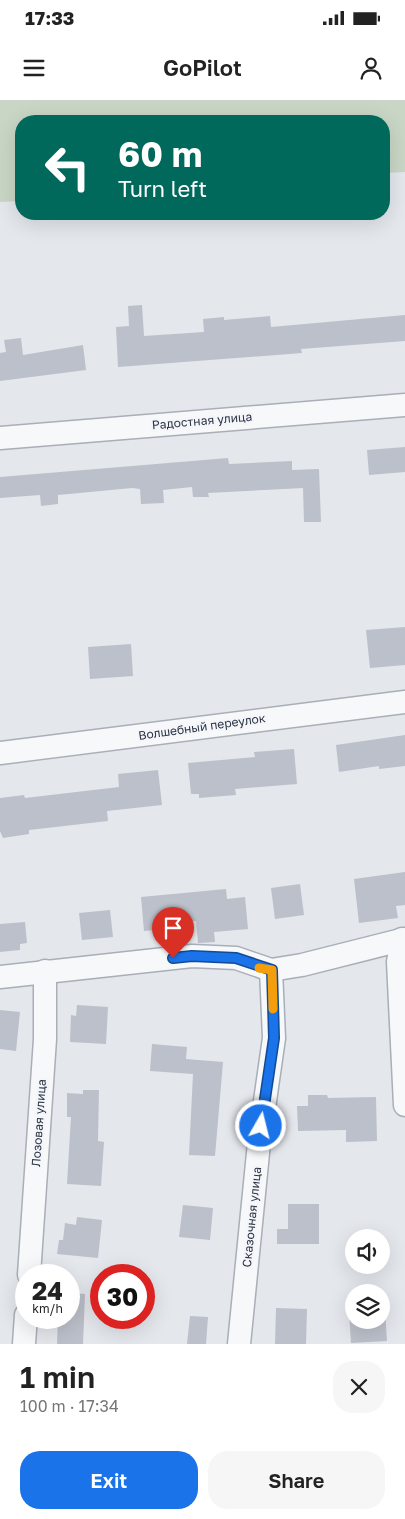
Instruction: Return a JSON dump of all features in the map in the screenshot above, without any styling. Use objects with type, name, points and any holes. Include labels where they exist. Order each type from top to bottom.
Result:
[{"type":"street","name":"Радостная улица","points":[[0,438],[405,404]]},
{"type":"street","name":"Волшебный переулок","points":[[0,753],[405,702]]},
{"type":"street","points":[[0,977],[192,956],[236,958],[272,970],[302,965],[403,939],[398,962],[405,1105]]},
{"type":"street","name":"Сказочная улица","points":[[240,1344],[259,1144],[274,1038],[272,970]]},
{"type":"street","name":"Лозовая улица","points":[[30,1264],[45,1039],[45,971]]},
{"type":"street","points":[[24,1344],[25,1329]]},
{"type":"green space","points":[[0,100],[405,100],[405,172],[390,173],[390,115],[15,115],[15,201],[0,202]]},
{"type":"building","points":[[142,305],[144,336],[204,332],[203,319],[224,317],[224,320],[270,316],[271,327],[405,315],[405,341],[301,349],[302,353],[118,367],[116,327],[129,326],[128,306]]},
{"type":"building","points":[[21,338],[23,355],[83,345],[86,370],[0,381],[0,353],[6,352],[4,340]]},
{"type":"building","points":[[405,447],[405,472],[369,475],[367,450]]},
{"type":"building","points":[[228,458],[229,464],[292,461],[292,470],[319,469],[321,522],[304,522],[303,488],[208,493],[209,497],[193,497],[192,487],[163,490],[164,503],[141,504],[140,489],[132,488],[58,495],[58,504],[41,506],[40,495],[0,498],[0,477]]},
{"type":"building","points":[[405,627],[405,665],[370,668],[366,630]]},
{"type":"building","points":[[131,644],[133,676],[90,679],[88,647]]},
{"type":"building","points":[[405,735],[405,766],[379,769],[379,766],[339,772],[336,745]]},
{"type":"building","points":[[294,749],[297,784],[235,789],[236,795],[199,798],[199,794],[191,794],[188,763],[255,757],[254,752]]},
{"type":"building","points":[[158,770],[162,805],[107,811],[108,821],[29,830],[29,834],[3,838],[0,831],[0,798],[24,795],[25,798],[119,787],[118,774]]},
{"type":"building","points":[[405,872],[405,905],[396,906],[398,918],[359,923],[354,879]]},
{"type":"building","points":[[300,884],[304,915],[275,919],[271,888]]},
{"type":"building","points":[[226,889],[227,899],[245,897],[248,929],[214,932],[215,942],[200,943],[198,943],[196,921],[166,923],[167,929],[144,931],[141,897]]},
{"type":"building","points":[[110,910],[113,937],[82,940],[79,913]]},
{"type":"building","points":[[25,922],[27,943],[20,944],[20,950],[0,952],[0,924]]},
{"type":"building","points":[[77,1005],[108,1007],[106,1044],[70,1042],[71,1015],[76,1016]]},
{"type":"building","points":[[0,1010],[20,1012],[16,1051],[0,1049]]},
{"type":"building","points":[[152,1044],[187,1047],[186,1059],[223,1062],[215,1156],[189,1155],[193,1074],[150,1071]]},
{"type":"building","points":[[83,1090],[99,1090],[98,1141],[104,1142],[101,1186],[67,1184],[71,1117],[67,1117],[67,1093],[83,1094]]},
{"type":"building","points":[[308,1095],[327,1095],[328,1098],[376,1097],[377,1141],[346,1142],[346,1130],[298,1131],[297,1106],[308,1106]]},
{"type":"building","points":[[288,1204],[319,1204],[319,1244],[277,1244],[277,1229],[288,1229]]},
{"type":"building","points":[[183,1205],[213,1208],[210,1240],[179,1237]]},
{"type":"building","points":[[77,1217],[102,1220],[98,1258],[57,1254],[59,1240],[63,1240],[65,1223],[76,1225]]},
{"type":"building","points":[[80,1294],[85,1294],[83,1344],[57,1344],[58,1329],[80,1329]]},
{"type":"building","points":[[276,1308],[307,1309],[306,1344],[275,1344]]},
{"type":"building","points":[[190,1316],[208,1317],[206,1344],[187,1344]]},
{"type":"building","points":[[350,1329],[386,1329],[387,1341],[351,1343]]},
{"type":"slow traffic","points":[[259,968],[272,970],[273,1009]]},
{"type":"route","points":[[173,958],[192,956],[236,958],[257,967],[272,970],[274,1038],[261,1126]]}]
